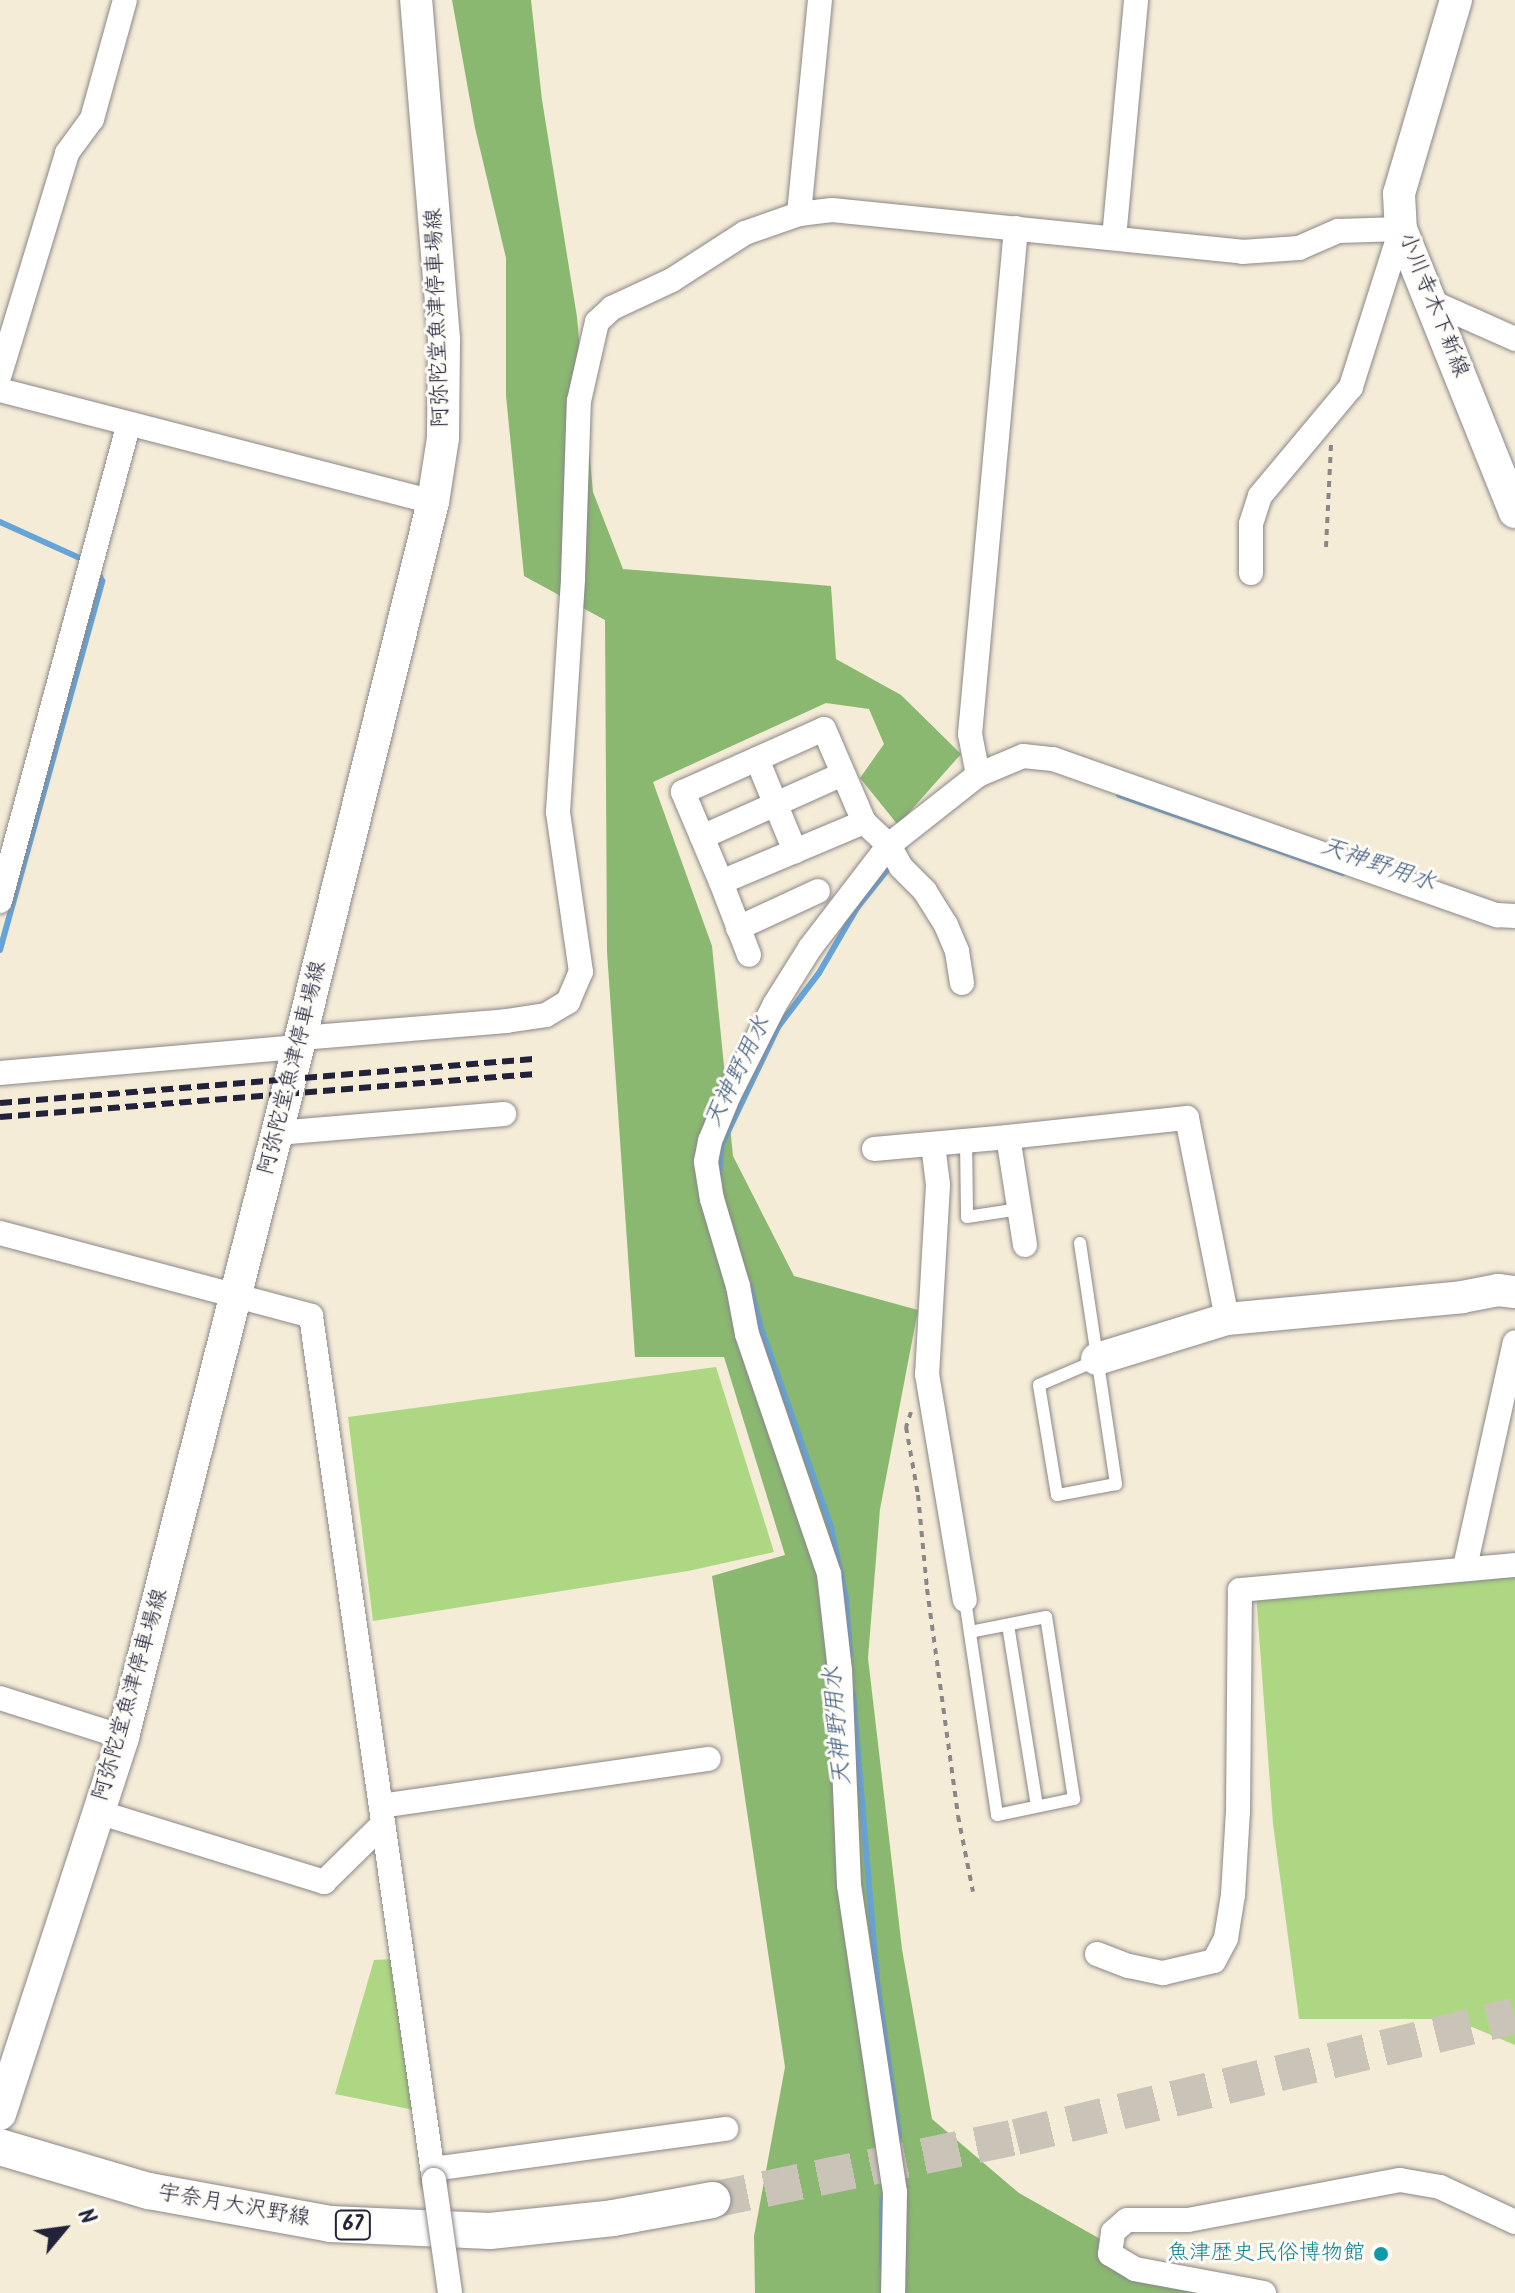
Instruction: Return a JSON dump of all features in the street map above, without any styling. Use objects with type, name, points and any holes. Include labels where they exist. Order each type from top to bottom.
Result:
[{"type":"main road","name":"阿弥陀堂魚津停車場線","points":[[0,2114],[123,1737],[300,1042],[433,502],[443,438],[444,339],[416,0]]},
{"type":"main road","name":"小川寺木下新線","points":[[1456,0],[1399,194],[1401,229],[1515,512]]},
{"type":"main road","points":[[1097,1359],[1227,1319],[1462,1297],[1498,1290],[1515,1292]]},
{"type":"main road","points":[[1462,1297],[1515,1310]]},
{"type":"main road","name":"宇奈月大沢野線","points":[[0,2147],[149,2191],[330,2224],[490,2231],[613,2218],[712,2200]]},
{"type":"street","points":[[0,374],[67,153],[92,119],[125,0]]},
{"type":"street","points":[[799,214],[820,0]]},
{"type":"street","points":[[1114,238],[1136,0]]},
{"type":"street","points":[[0,1073],[506,1021],[546,1015],[568,1002],[581,972],[558,812],[573,578],[579,401],[597,322],[612,308],[672,280],[745,233],[799,214],[832,210],[1242,252],[1299,248],[1338,231],[1401,229],[1351,387],[1333,413],[1260,496],[1251,524],[1251,573]]},
{"type":"street","points":[[978,775],[970,734],[1016,228]]},
{"type":"street","points":[[1432,302],[1515,339]]},
{"type":"street","points":[[0,390],[128,426],[433,502]]},
{"type":"street","points":[[0,901],[128,426]]},
{"type":"street","points":[[749,955],[683,792],[824,729],[864,822],[889,845],[901,867],[925,891],[946,925],[957,951],[962,983]]},
{"type":"street","points":[[893,2293],[895,2192],[849,1885],[840,1670],[829,1574],[747,1334],[738,1286],[712,1199],[706,1162],[710,1141],[729,1095],[775,1004],[810,948],[889,845],[978,775],[1023,756],[1053,759],[1497,915],[1515,916]]},
{"type":"street","points":[[757,759],[795,851]]},
{"type":"street","points":[[702,837],[843,774]]},
{"type":"street","points":[[721,882],[864,822]]},
{"type":"street","points":[[738,928],[818,891]]},
{"type":"street","points":[[277,1133],[504,1114]]},
{"type":"street","points":[[874,1149],[1187,1118],[1227,1319]]},
{"type":"street","points":[[1008,1137],[1025,1245]]},
{"type":"street","points":[[933,1144],[938,1185],[927,1374],[965,1600]]},
{"type":"street","points":[[0,1233],[311,1316],[450,2292]]},
{"type":"street","points":[[1465,1567],[1515,1342]]},
{"type":"street","points":[[1097,1954],[1129,1966],[1163,1973],[1214,1961],[1226,1938],[1233,1895],[1238,1812],[1240,1590],[1465,1567],[1515,1565]]},
{"type":"street","points":[[0,1698],[123,1737]]},
{"type":"street","points":[[98,1812],[324,1882],[382,1815],[709,1759]]},
{"type":"street","points":[[434,2174],[726,2129]]},
{"type":"street","points":[[1264,2293],[1135,2269],[1110,2254],[1113,2232],[1127,2220],[1188,2220],[1400,2180],[1440,2187],[1515,2222]]},
{"type":"lane","points":[[966,1141],[967,1217],[1019,1209]]},
{"type":"lane","points":[[1080,1243],[1116,1484],[1057,1495],[1039,1385],[1097,1359]]},
{"type":"lane","points":[[965,1600],[997,1815],[1074,1799],[1046,1617],[970,1632]]},
{"type":"lane","points":[[1008,1625],[1037,1806]]},
{"type":"path","points":[[1326,547],[1333,413]]},
{"type":"path","points":[[927,1374],[916,1393],[906,1427],[918,1495],[956,1800],[973,1892]]},
{"type":"green space","points":[[452,0],[531,0],[542,100],[577,317],[593,492],[623,569],[831,586],[836,659],[901,695],[961,754],[898,825],[860,778],[884,744],[869,709],[826,703],[653,782],[712,946],[733,1156],[794,1276],[918,1310],[880,1509],[868,1658],[902,1949],[932,2119],[1019,2193],[1162,2274],[1232,2293],[755,2293],[754,2236],[785,2067],[712,1576],[785,1555],[724,1357],[635,1357],[607,952],[605,620],[524,576],[506,396],[506,258],[475,128]]},
{"type":"green space","points":[[716,1367],[774,1552],[688,1571],[373,1621],[348,1417]]},
{"type":"green space","points":[[1515,1577],[1515,2045],[1453,2019],[1299,2019],[1273,1824],[1256,1594]]},
{"type":"green space","points":[[394,1959],[414,2110],[335,2094],[374,1960]]},
{"type":"waterway","points":[[0,522],[84,560]]},
{"type":"waterway","points":[[0,950],[102,581],[98,572]]},
{"type":"waterway","name":"天神野用水","points":[[1119,795],[1343,873]]},
{"type":"waterway","name":"天神野用水","points":[[719,1176],[722,1144],[778,1027],[819,973],[857,908],[892,864]]},
{"type":"waterway","name":"天神野用水","points":[[750,1286],[761,1328],[831,1527],[846,1599],[850,1655]]},
{"type":"waterway","name":"天神野用水","points":[[853,1694],[877,1981],[899,2136]]},
{"type":"waterway","name":"天神野用水","points":[[882,2199],[882,2265]]},
{"type":"tunnel","points":[[712,2200],[1016,2137],[1515,2016]]},
{"type":"railway","points":[[0,1103],[533,1059]]},
{"type":"railway","points":[[0,1117],[535,1074]]},
{"type":"place","name":"魚津歴史民俗博物館","points":[[1381,2254]]}]
